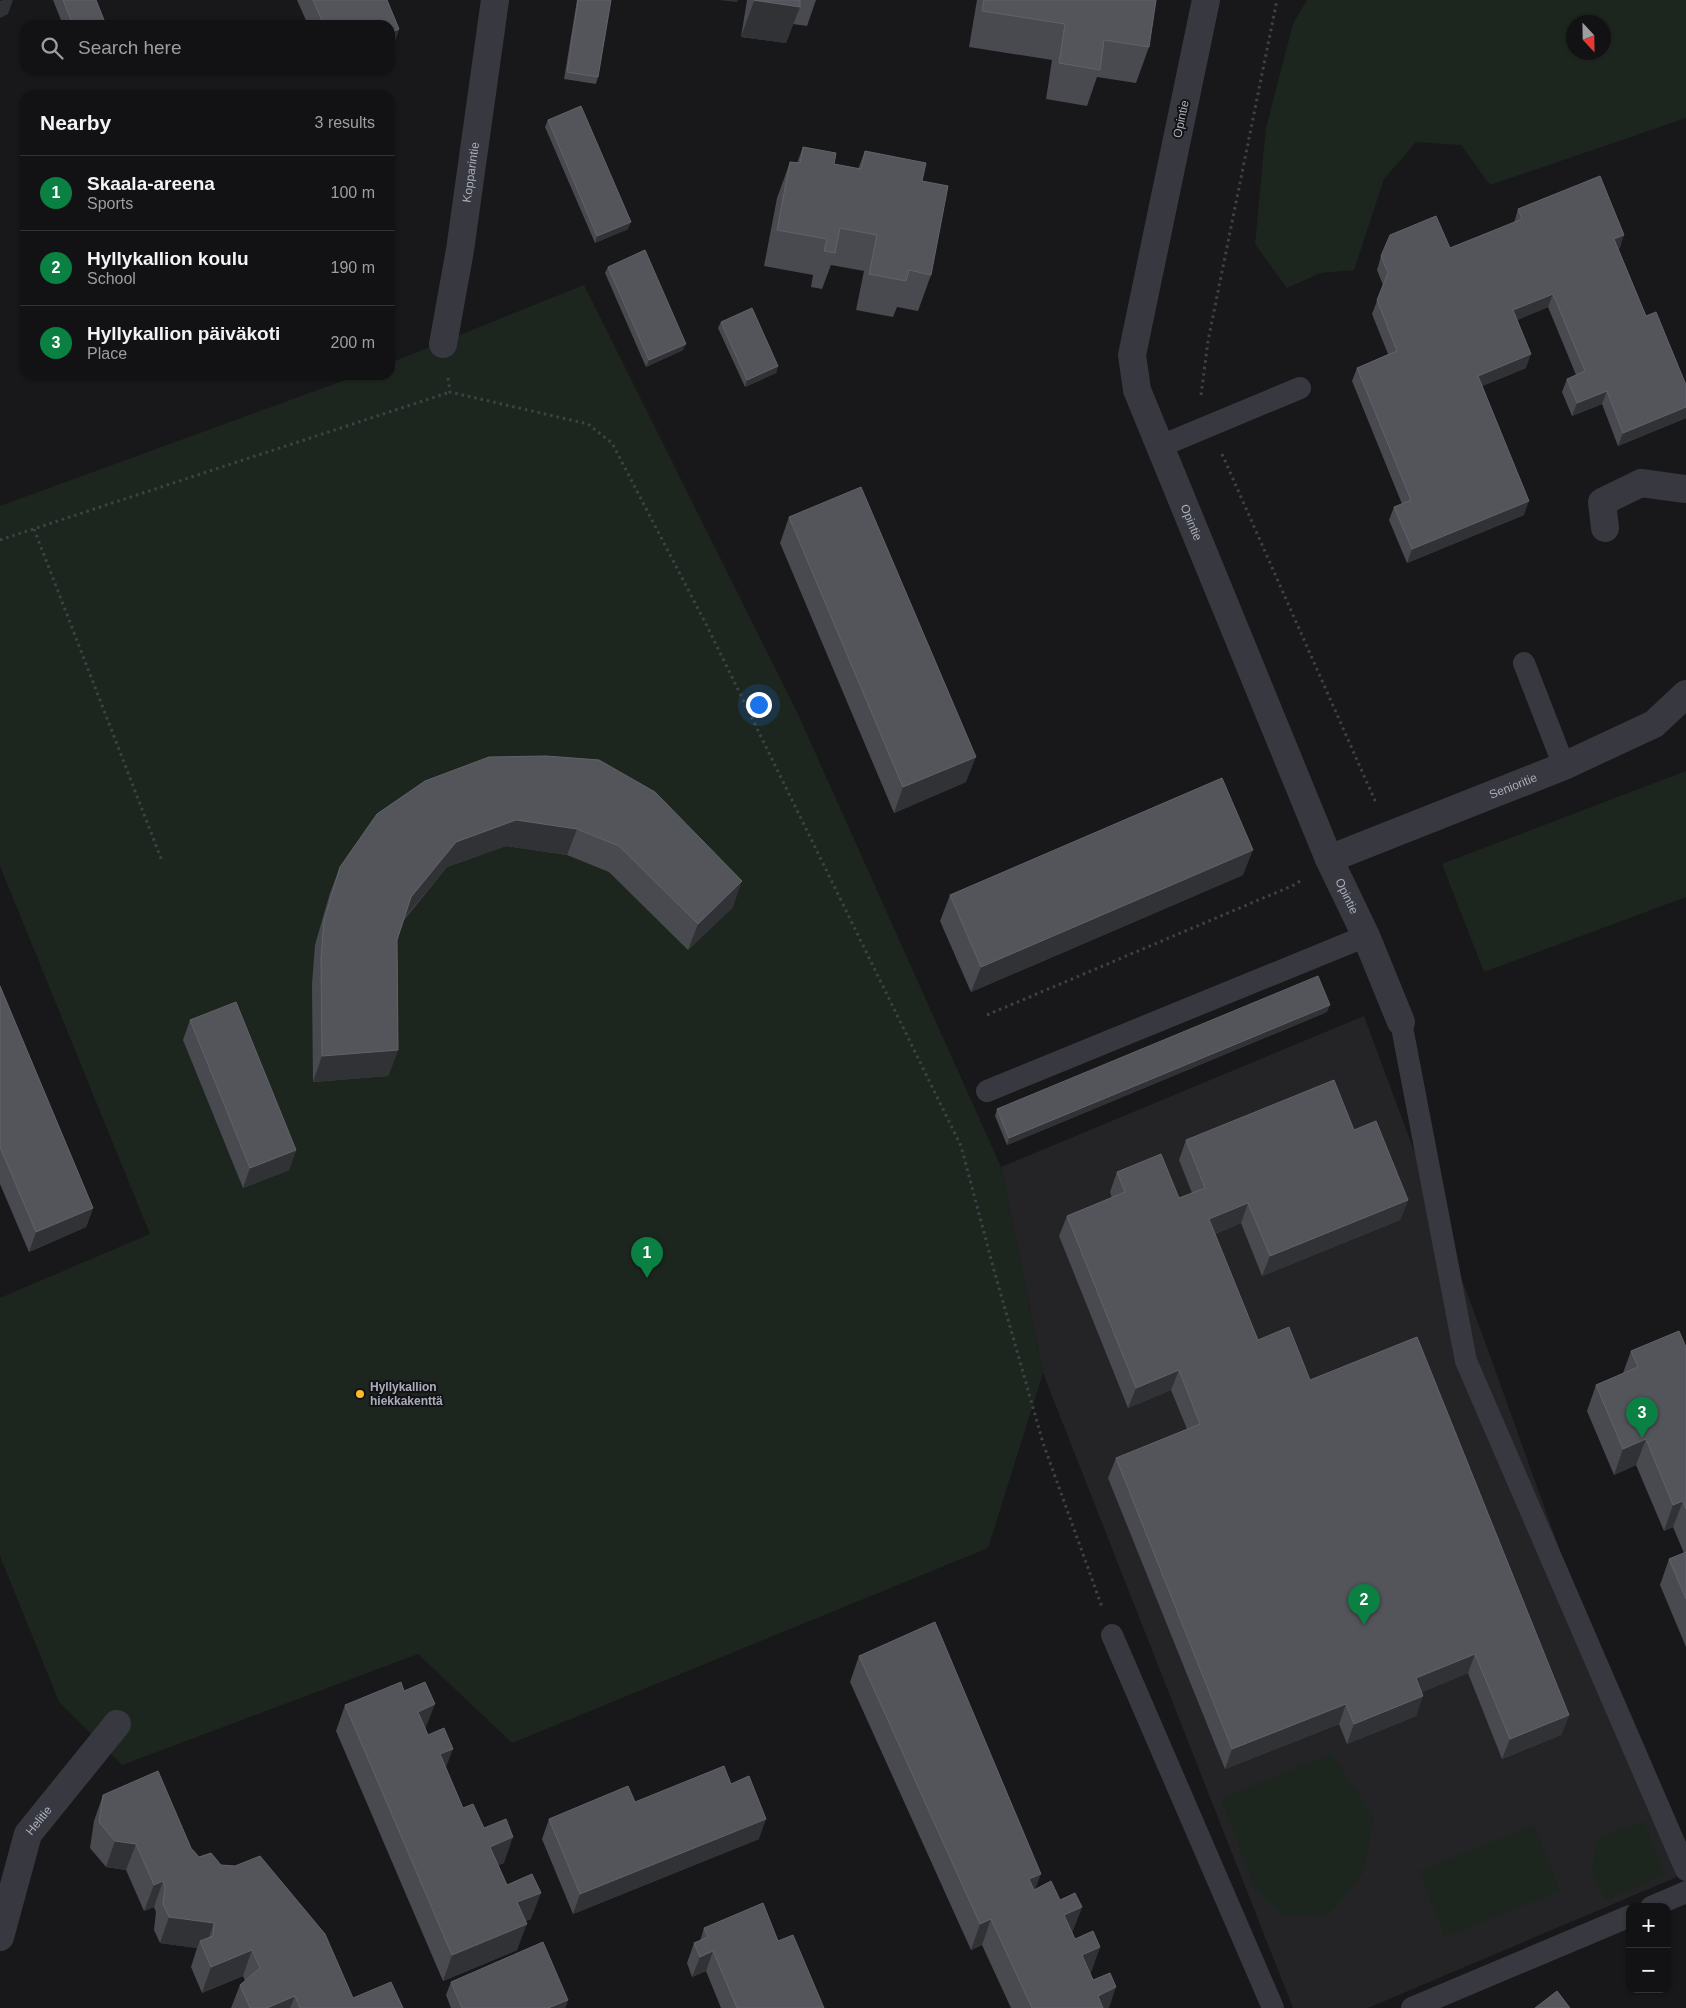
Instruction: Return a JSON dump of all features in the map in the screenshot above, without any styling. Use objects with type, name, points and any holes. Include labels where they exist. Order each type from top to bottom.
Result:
[{"type":"street","name":"Kopparintie","points":[[442,344],[460,250],[495,0]]},
{"type":"street","name":"Opintie","points":[[1206,0],[1132,355],[1138,390],[1329,859],[1366,936],[1402,1022]]},
{"type":"street","points":[[1605,528],[1602,502],[1641,483],[1686,489]]},
{"type":"street","name":"Senioritie","points":[[1329,859],[1564,766],[1654,724],[1686,694]]},
{"type":"street","name":"Helitie","points":[[0,1937],[28,1834],[117,1724]]},
{"type":"lane","points":[[1161,446],[1300,388]]},
{"type":"lane","points":[[1524,663],[1564,766]]},
{"type":"lane","points":[[987,1091],[1366,936]]},
{"type":"lane","points":[[1402,1022],[1466,1362],[1686,1870]]},
{"type":"lane","points":[[1112,1635],[1274,2008]]},
{"type":"lane","points":[[1661,1903],[1686,1892]]},
{"type":"lane","points":[[1412,2008],[1626,1918]]},
{"type":"path","points":[[442,344],[450,392]]},
{"type":"path","points":[[0,540],[450,392],[588,424],[612,444],[706,624],[961,1146],[1043,1443],[1112,1635]]},
{"type":"path","points":[[34,529],[162,861]]},
{"type":"path","points":[[987,1015],[1294,885],[1329,859]]},
{"type":"shaded area","points":[[1307,0],[1686,0],[1686,118],[1490,185],[1461,145],[1416,142],[1384,179],[1354,270],[1320,273],[1287,288],[1255,244],[1266,128],[1293,24]]},
{"type":"shaded area","points":[[584,285],[797,712],[1001,1167],[1043,1373],[988,1548],[512,1743],[418,1654],[122,1765],[59,1702],[0,1556],[0,1298],[150,1234],[0,866],[0,506],[345,380],[395,380],[395,361]]},
{"type":"shaded area","points":[[1686,771],[1686,897],[1484,972],[1442,864]]},
{"type":"shaded area","points":[[1364,1016],[1488,1350],[1677,1877],[1368,2008],[1293,2008],[1043,1373],[1001,1167]]},
{"type":"shaded area","points":[[1332,1753],[1374,1819],[1363,1874],[1329,1914],[1283,1915],[1255,1889],[1221,1799]]},
{"type":"shaded area","points":[[1644,1821],[1665,1874],[1606,1900],[1592,1873],[1596,1839]]},
{"type":"shaded area","points":[[1534,1825],[1560,1891],[1445,1937],[1419,1871]]},
{"type":"building","points":[[63,0],[96,0],[104,20],[71,20]]},
{"type":"building","points":[[313,0],[387,0],[399,29],[395,31],[395,20],[322,20]]},
{"type":"building","points":[[578,0],[611,0],[598,77],[567,72]]},
{"type":"building","points":[[754,0],[800,0],[800,7]]},
{"type":"building","points":[[984,0],[1156,0],[1149,47],[1104,40],[1100,70],[1059,63],[1065,24],[982,11]]},
{"type":"building","points":[[581,106],[631,222],[597,236],[548,120]]},
{"type":"building","points":[[803,147],[836,153],[834,164],[861,169],[865,151],[926,163],[922,181],[948,186],[931,275],[909,270],[906,281],[869,274],[877,235],[840,228],[835,253],[824,251],[827,239],[777,230],[790,162],[800,163]]},
{"type":"building","points":[[1600,176],[1624,235],[1614,239],[1646,316],[1656,312],[1686,385],[1686,407],[1623,433],[1607,391],[1577,403],[1567,379],[1585,371],[1553,294],[1513,310],[1531,354],[1478,376],[1529,501],[1412,549],[1394,507],[1411,500],[1357,368],[1397,351],[1377,300],[1388,273],[1381,256],[1390,235],[1436,216],[1450,248],[1522,219],[1518,209]]},
{"type":"building","points":[[645,250],[686,344],[649,360],[608,267]]},
{"type":"building","points":[[752,308],[778,366],[747,380],[721,322]]},
{"type":"building","points":[[861,487],[976,757],[903,787],[789,517]]},
{"type":"building","points":[[546,756],[599,760],[655,792],[742,881],[698,924],[619,846],[577,829],[516,820],[456,842],[411,897],[397,940],[398,1050],[322,1056],[321,958],[324,920],[340,867],[377,814],[425,781],[489,757]]},
{"type":"building","points":[[1222,778],[1253,850],[981,967],[950,895]]},
{"type":"building","points":[[1318,976],[1330,1005],[1009,1138],[997,1109]]},
{"type":"building","points":[[0,986],[93,1208],[36,1232],[0,1147]]},
{"type":"building","points":[[236,1002],[296,1150],[250,1168],[190,1020]]},
{"type":"building","points":[[1334,1080],[1354,1130],[1376,1121],[1408,1200],[1270,1256],[1248,1203],[1209,1219],[1258,1340],[1289,1327],[1310,1380],[1417,1337],[1569,1715],[1510,1739],[1475,1654],[1416,1678],[1423,1696],[1354,1724],[1346,1704],[1232,1749],[1116,1458],[1200,1424],[1179,1370],[1136,1388],[1067,1216],[1125,1192],[1117,1172],[1161,1154],[1179,1198],[1205,1188],[1186,1140]]},
{"type":"building","points":[[1679,1331],[1686,1347],[1686,1509],[1683,1501],[1673,1505],[1646,1439],[1623,1449],[1596,1385],[1638,1367],[1631,1351]]},
{"type":"building","points":[[1686,1552],[1686,1599],[1669,1559]]},
{"type":"building","points":[[935,1622],[1041,1874],[1029,1879],[1034,1890],[1051,1881],[1060,1900],[1075,1893],[1082,1907],[1064,1915],[1075,1939],[1093,1931],[1100,1947],[1082,1955],[1093,1980],[1110,1973],[1116,1987],[1098,1996],[1103,2008],[1032,2008],[991,1919],[980,1924],[859,1656]]},
{"type":"building","points":[[401,1682],[404,1691],[425,1682],[435,1704],[418,1712],[428,1735],[444,1728],[453,1749],[440,1754],[463,1808],[473,1804],[484,1828],[506,1819],[513,1837],[490,1847],[507,1885],[532,1874],[541,1893],[517,1902],[527,1924],[452,1955],[345,1705]]},
{"type":"building","points":[[724,1766],[731,1784],[749,1776],[766,1819],[580,1894],[549,1819],[628,1786],[635,1802]]},
{"type":"building","points":[[158,1771],[191,1848],[199,1857],[211,1853],[221,1865],[235,1866],[260,1856],[325,1934],[353,1998],[391,1982],[403,2008],[300,2008],[295,1996],[267,2008],[250,2008],[240,1985],[260,1968],[252,1950],[211,1967],[200,1941],[213,1936],[214,1923],[169,1917],[163,1904],[165,1887],[163,1881],[154,1885],[136,1844],[115,1841],[99,1822],[103,1795]]},
{"type":"building","points":[[763,1903],[778,1941],[793,1935],[824,2008],[737,2008],[713,1951],[700,1957],[694,1943],[708,1937],[704,1928]]},
{"type":"building","points":[[543,1942],[568,2000],[548,2008],[462,2008],[451,1982]]},
{"type":"building","points":[[1557,1991],[1570,2008],[1535,2008]]},
{"type":"place","name":"Skaala-areena","points":[[647,1278]]},
{"type":"place","name":"Hyllykallion hiekkakenttä","points":[[360,1394]]},
{"type":"place","name":"Hyllykallion päiväkoti","points":[[1642,1438]]},
{"type":"place","name":"Hyllykallion koulu","points":[[1364,1625]]}]
